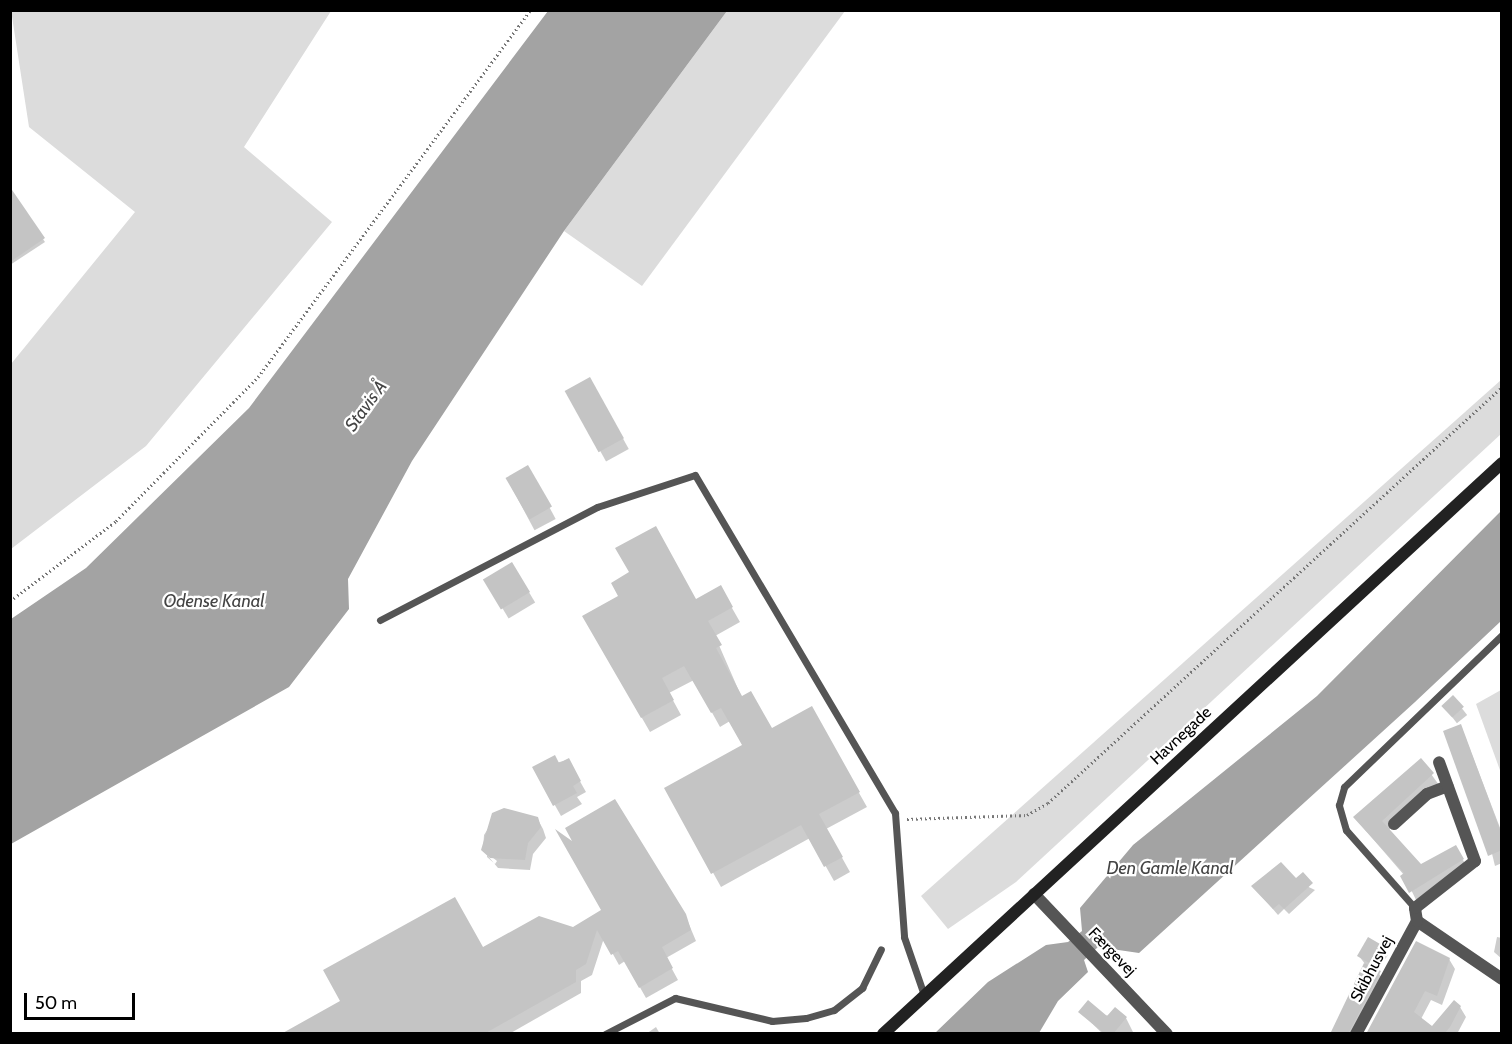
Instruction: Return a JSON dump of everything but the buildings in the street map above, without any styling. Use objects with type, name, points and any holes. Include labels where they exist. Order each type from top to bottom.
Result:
[{"type":"street","name":"Havnegade","points":[[883,1034],[1502,463]]},
{"type":"street","points":[[1439,762],[1475,861],[1416,908],[1417,921],[1502,979]]},
{"type":"street","points":[[1394,824],[1426,794],[1448,786]]},
{"type":"street","name":"Færgevej","points":[[1034,894],[1167,1034]]},
{"type":"street","name":"Skibhusvej","points":[[1356,1034],[1417,921]]},
{"type":"lane","points":[[380,620],[597,507],[695,476],[896,819],[904,937],[924,995]]},
{"type":"lane","points":[[1416,908],[1346,830],[1339,805],[1344,787],[1502,635]]},
{"type":"lane","points":[[605,1034],[675,998],[772,1021],[816,1016],[834,1010],[862,988],[881,949]]},
{"type":"path","points":[[10,601],[116,521],[258,377],[531,10]]},
{"type":"path","points":[[896,819],[1027,815],[1047,803],[1502,387]]},
{"type":"shaded area","points":[[11,10],[331,11],[244,147],[332,222],[146,446],[11,549],[11,364],[135,212],[29,127]]},
{"type":"shaded area","points":[[727,11],[845,11],[642,286],[564,231]]},
{"type":"shaded area","points":[[1501,380],[1501,434],[1016,882],[948,929],[921,896]]},
{"type":"shaded area","points":[[1501,690],[1501,773],[1476,704]]},
{"type":"water","name":"Odense Kanal","points":[[548,11],[727,11],[564,231],[412,461],[348,579],[349,609],[289,687],[11,844],[11,619],[86,568],[249,408]]},
{"type":"water","name":"Den Gamle Kanal","points":[[1501,511],[1501,621],[1415,702],[1139,953],[1098,947],[1084,960],[1088,972],[1058,1001],[1039,1033],[934,1034],[988,982],[1046,945],[1068,942],[1082,931],[1080,908],[1133,845],[1317,696]]},
{"type":"water label","name":"Stavis Å","points":[[366,406]]}]
